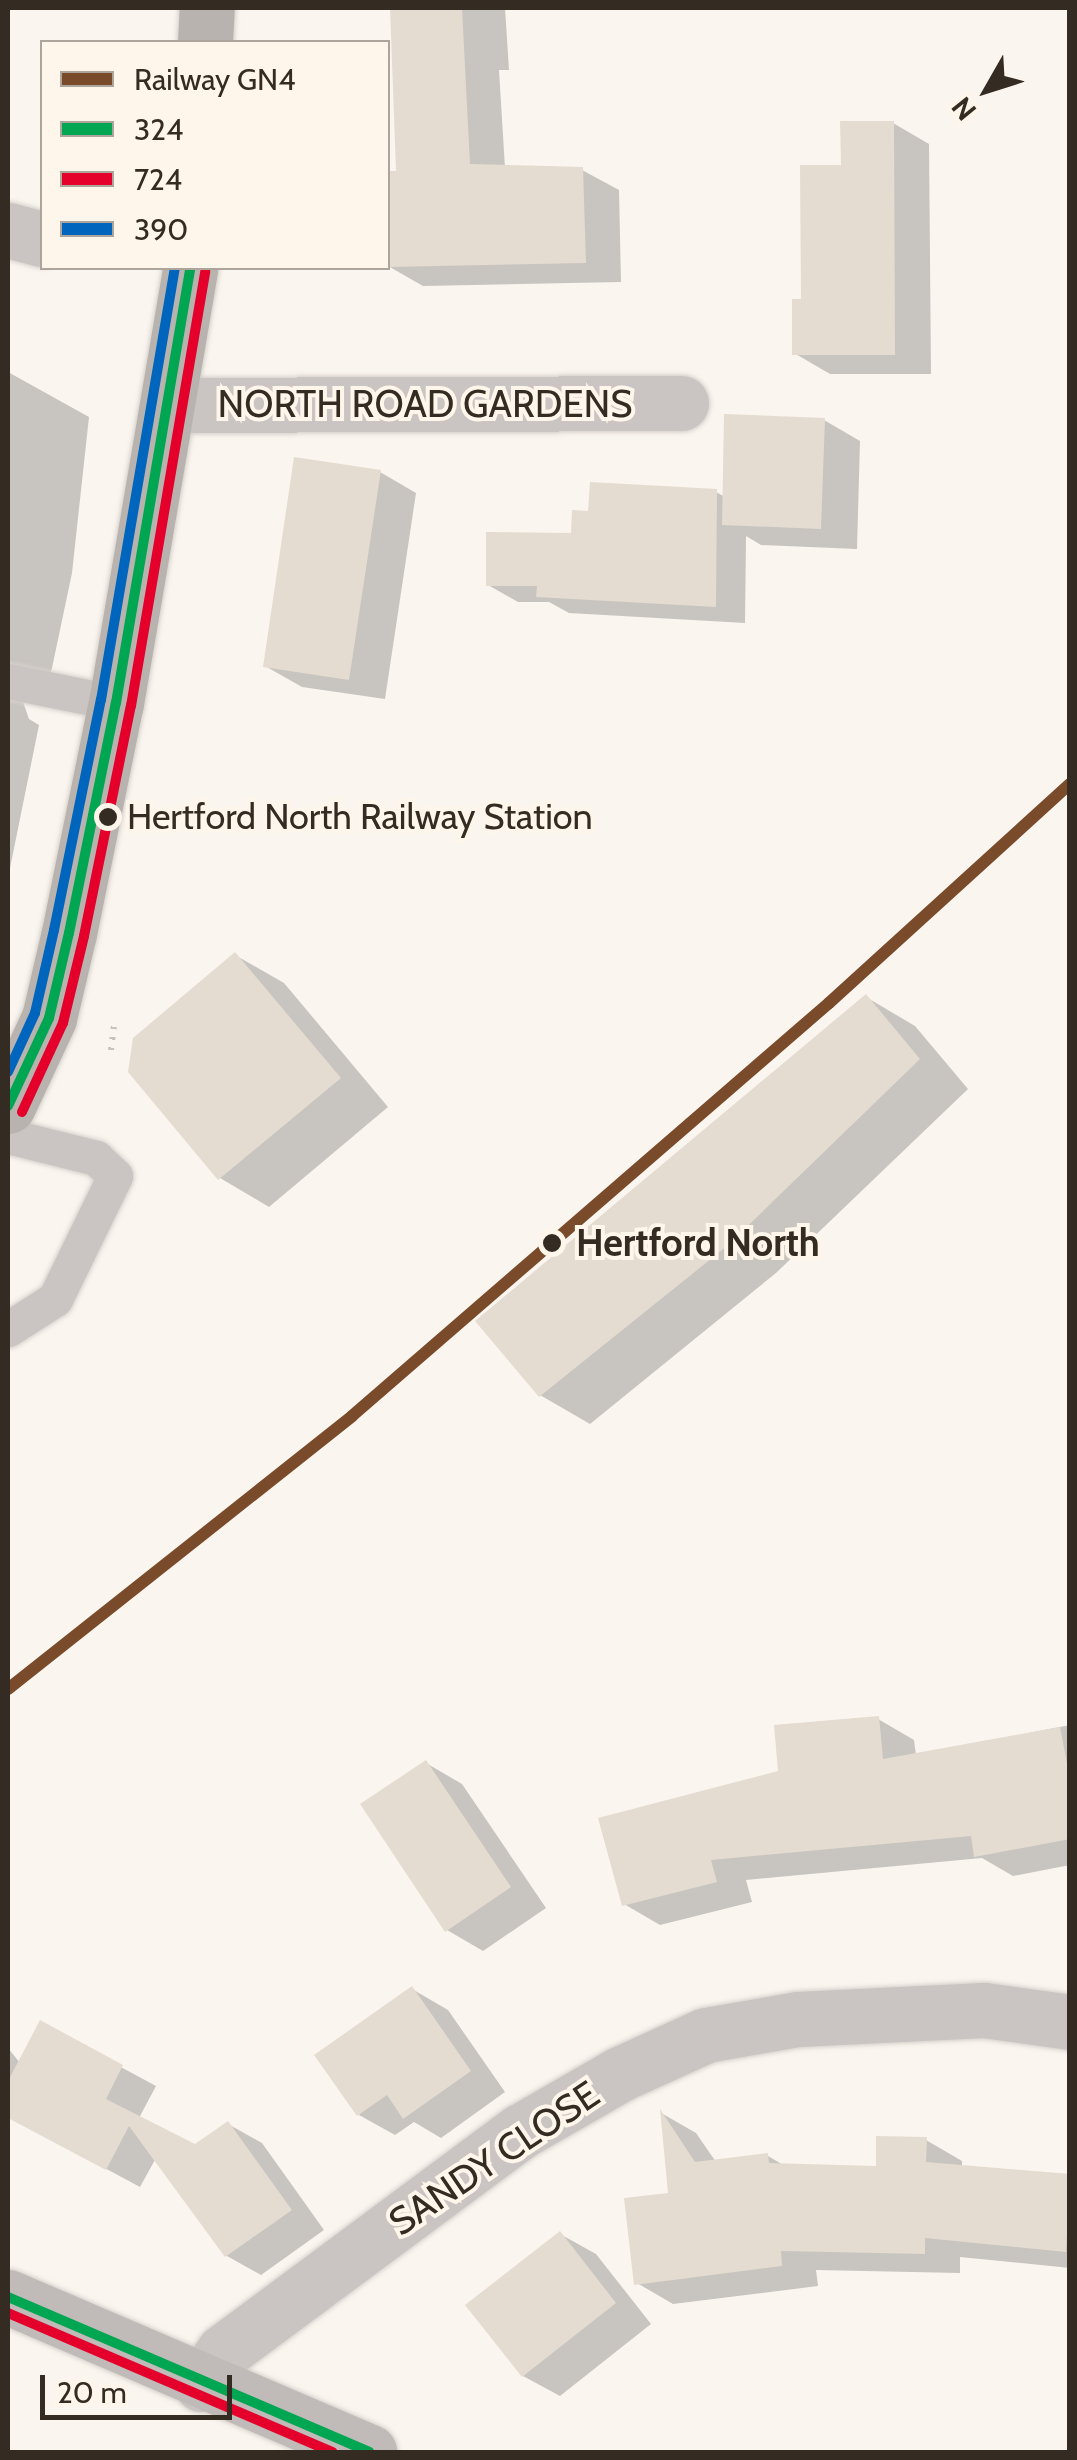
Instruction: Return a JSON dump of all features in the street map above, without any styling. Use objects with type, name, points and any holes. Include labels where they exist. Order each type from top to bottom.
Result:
[{"type":"main road","points":[[205,40],[207,8]]},
{"type":"main road","points":[[8,1106],[49,1018],[116,703],[190,270]]},
{"type":"main road","points":[[8,2297],[201,2384],[369,2452]]},
{"type":"street","points":[[8,230],[40,238]]},
{"type":"street","name":"NORTH ROAD GARDENS","points":[[169,405],[680,404]]},
{"type":"street","name":"SANDY CLOSE","points":[[201,2384],[223,2352],[520,2130],[620,2074],[706,2035],[798,2019],[984,2010],[1070,2022]]},
{"type":"lane","points":[[8,681],[116,703]]},
{"type":"lane","points":[[8,1136],[96,1158],[116,1176],[56,1298],[8,1329]]},
{"type":"building","points":[[390,8],[462,8],[470,164],[583,167],[586,263],[390,267],[390,171],[396,171]]},
{"type":"building","points":[[840,121],[894,121],[895,355],[792,355],[792,299],[801,299],[800,165],[841,165]]},
{"type":"building","points":[[724,414],[825,418],[821,529],[722,525]]},
{"type":"building","points":[[294,457],[381,470],[349,680],[263,667]]},
{"type":"building","points":[[590,482],[717,489],[716,607],[536,597],[537,586],[486,586],[486,532],[571,533],[572,510],[588,511]]},
{"type":"building","points":[[235,952],[341,1078],[218,1180],[128,1072],[133,1038]]},
{"type":"building","points":[[866,994],[920,1059],[727,1246],[539,1397],[475,1321]]},
{"type":"building","points":[[879,1716],[883,1759],[1060,1727],[1070,1779],[1070,1839],[974,1857],[971,1836],[711,1860],[717,1882],[622,1906],[598,1818],[778,1771],[774,1725]]},
{"type":"building","points":[[426,1760],[511,1887],[445,1932],[360,1804]]},
{"type":"building","points":[[412,1986],[471,2071],[403,2119],[387,2095],[357,2116],[314,2055]]},
{"type":"building","points":[[40,2020],[123,2065],[106,2099],[195,2144],[228,2121],[292,2210],[225,2257],[129,2126],[106,2170],[8,2118],[8,2081]]},
{"type":"building","points":[[660,2109],[695,2162],[768,2153],[769,2163],[876,2166],[876,2136],[927,2137],[926,2162],[1070,2174],[1066,2252],[925,2238],[925,2254],[781,2251],[782,2266],[634,2285],[624,2198],[668,2193]]},
{"type":"building","points":[[560,2231],[616,2303],[522,2377],[465,2305]]},
{"type":"rail line","name":"GN4","points":[[8,1689],[352,1416],[829,1003],[1070,784]]},
{"type":"transit line","name":"390","points":[[8,1072],[35,1013],[54,930],[101,700],[175,270]]},
{"type":"transit line","name":"324","points":[[8,1106],[49,1018],[69,933],[116,703],[190,270]]},
{"type":"transit line","name":"724","points":[[22,1112],[63,1023],[84,936],[131,706],[205,271]]},
{"type":"transit line","name":"324","points":[[8,2297],[369,2452]]},
{"type":"transit line","name":"724","points":[[8,2313],[332,2452]]},
{"type":"place","name":"Hertford North Railway Station","points":[[108,817]]},
{"type":"place","name":"Hertford North","points":[[552,1243]]}]
